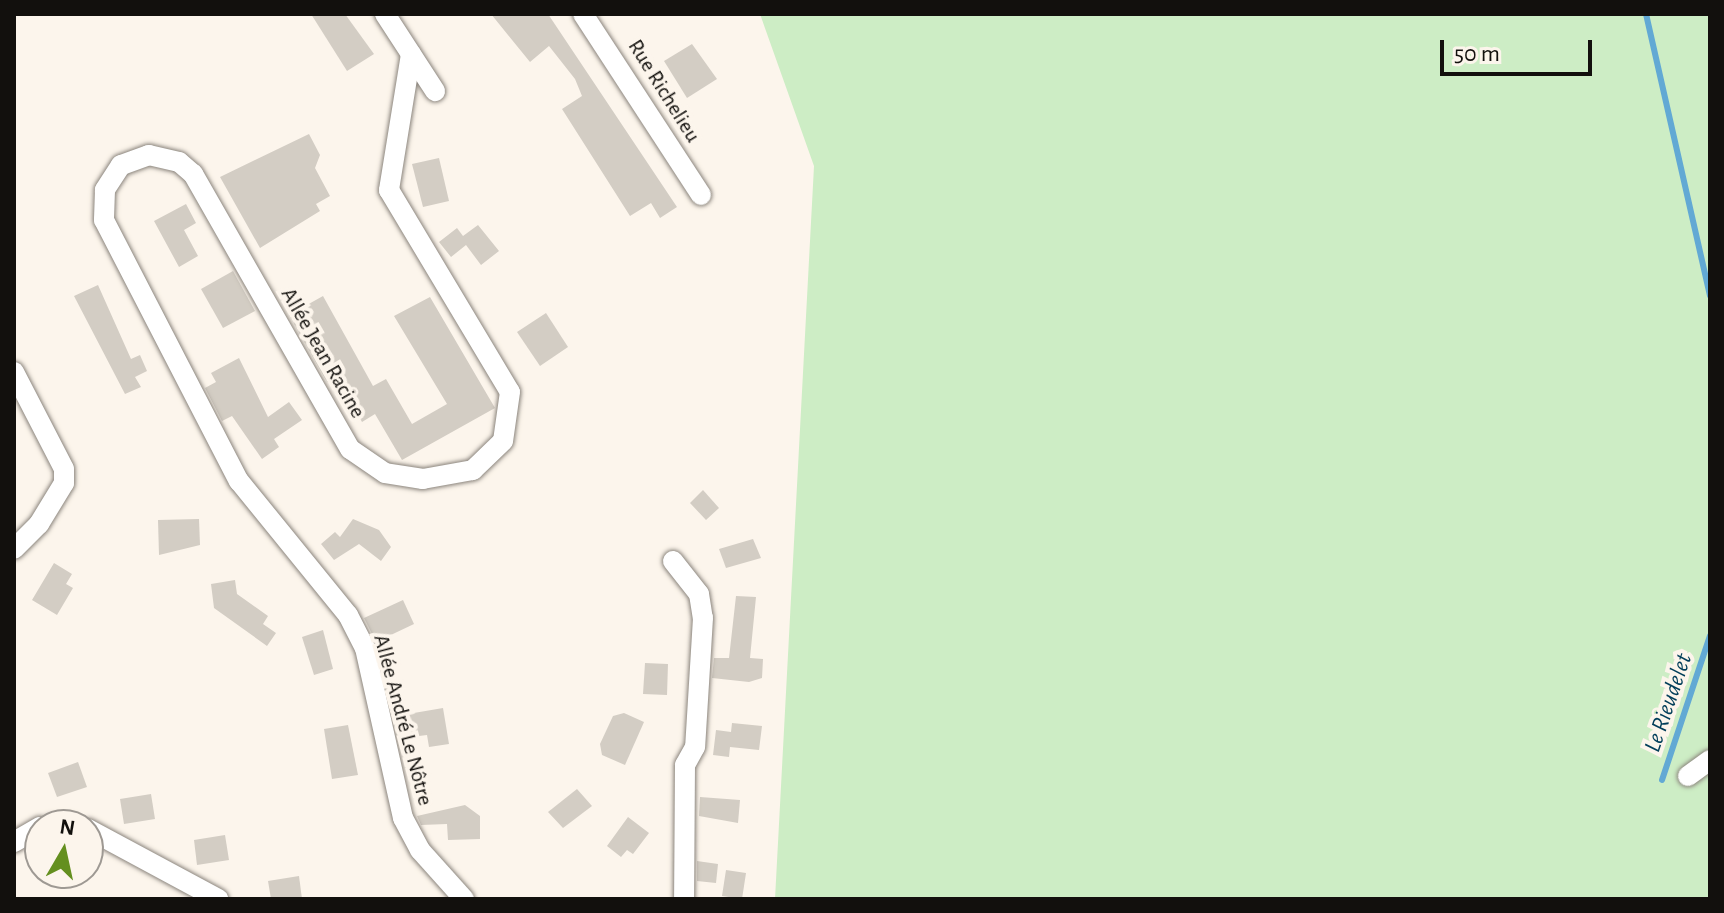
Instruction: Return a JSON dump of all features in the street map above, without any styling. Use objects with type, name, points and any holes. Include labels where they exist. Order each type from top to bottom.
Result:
[{"type":"street","points":[[385,14],[435,91]]},
{"type":"street","name":"Rue Richelieu","points":[[583,14],[701,195]]},
{"type":"street","name":"Allée Jean Racine","points":[[266,515],[239,481],[104,220],[105,190],[133,159],[179,162],[193,174],[350,449],[385,473],[410,477],[473,470],[503,441],[510,392],[389,190],[411,54]]},
{"type":"street","points":[[14,372],[64,469],[64,483],[39,524],[14,549]]},
{"type":"street","name":"Allée André Le Nôtre","points":[[266,515],[348,615],[365,648],[403,818],[420,850],[464,899]]},
{"type":"street","points":[[673,561],[699,594],[703,618],[695,747],[684,780],[690,834],[684,899]]},
{"type":"street","points":[[1688,776],[1710,760]]},
{"type":"street","points":[[104,838],[218,899]]},
{"type":"green space","points":[[760,14],[1710,14],[1710,899],[775,899],[814,166]]},
{"type":"building","points":[[311,14],[345,14],[374,54],[347,71]]},
{"type":"building","points":[[491,14],[548,14],[677,207],[660,218],[651,203],[630,216],[562,109],[582,96],[575,79],[549,46],[530,62]]},
{"type":"building","points":[[692,44],[717,79],[687,98],[664,61]]},
{"type":"building","points":[[309,134],[320,155],[315,168],[330,196],[316,204],[320,211],[260,248],[220,177]]},
{"type":"building","points":[[439,158],[449,201],[423,207],[412,164]]},
{"type":"building","points":[[186,204],[196,223],[184,230],[198,256],[179,267],[154,221]]},
{"type":"building","points":[[478,225],[499,251],[481,265],[466,245],[451,257],[439,242],[457,228],[463,236]]},
{"type":"building","points":[[233,271],[255,311],[223,328],[201,289]]},
{"type":"building","points":[[98,285],[131,359],[140,355],[147,371],[135,377],[141,387],[125,394],[74,296]]},
{"type":"building","points":[[323,296],[373,386],[386,379],[412,424],[447,404],[394,316],[430,297],[495,408],[402,460],[375,414],[362,422],[337,376],[327,382],[289,315]]},
{"type":"building","points":[[546,313],[568,347],[540,366],[517,332]]},
{"type":"building","points":[[239,358],[268,417],[289,402],[302,420],[274,439],[279,447],[262,459],[232,416],[222,421],[205,388],[216,382],[211,373]]},
{"type":"building","points":[[703,490],[719,508],[706,520],[690,503]]},
{"type":"building","points":[[199,519],[200,545],[159,555],[158,520]]},
{"type":"building","points":[[353,519],[379,530],[391,547],[381,561],[359,544],[334,560],[321,544],[335,532],[340,537]]},
{"type":"building","points":[[753,539],[761,558],[726,568],[719,549]]},
{"type":"building","points":[[54,563],[72,574],[66,584],[73,588],[57,615],[32,600]]},
{"type":"building","points":[[235,580],[237,594],[268,616],[263,624],[276,633],[267,646],[214,608],[211,584]]},
{"type":"building","points":[[736,596],[756,597],[750,658],[763,659],[762,678],[749,682],[712,678],[714,658],[729,658]]},
{"type":"building","points":[[403,600],[414,624],[376,642],[364,618]]},
{"type":"building","points":[[323,630],[333,669],[314,675],[302,637]]},
{"type":"building","points":[[645,663],[668,664],[667,695],[643,694]]},
{"type":"building","points":[[443,708],[449,744],[429,747],[427,735],[411,737],[408,714]]},
{"type":"building","points":[[624,713],[644,722],[625,765],[602,755],[600,744],[613,716]]},
{"type":"building","points":[[732,723],[762,726],[759,750],[730,747],[729,757],[713,755],[716,730],[731,732]]},
{"type":"building","points":[[348,725],[358,775],[332,779],[324,729]]},
{"type":"building","points":[[78,762],[87,787],[57,797],[48,773]]},
{"type":"building","points":[[577,789],[592,806],[563,828],[548,812]]},
{"type":"building","points":[[151,794],[155,819],[124,824],[120,799]]},
{"type":"building","points":[[700,797],[740,800],[738,823],[699,816]]},
{"type":"building","points":[[465,805],[480,816],[480,839],[448,840],[447,824],[421,825],[417,816]]},
{"type":"building","points":[[628,817],[649,833],[633,854],[627,850],[621,857],[607,846]]},
{"type":"building","points":[[225,835],[229,860],[197,865],[194,840]]},
{"type":"building","points":[[697,861],[718,864],[716,883],[697,881]]},
{"type":"building","points":[[726,870],[746,873],[742,899],[722,896]]},
{"type":"building","points":[[299,876],[302,899],[271,899],[268,881]]},
{"type":"waterway","name":"Le Rieudelet","points":[[1646,14],[1710,296]]},
{"type":"waterway","name":"Le Rieudelet","points":[[1662,780],[1710,636]]}]
